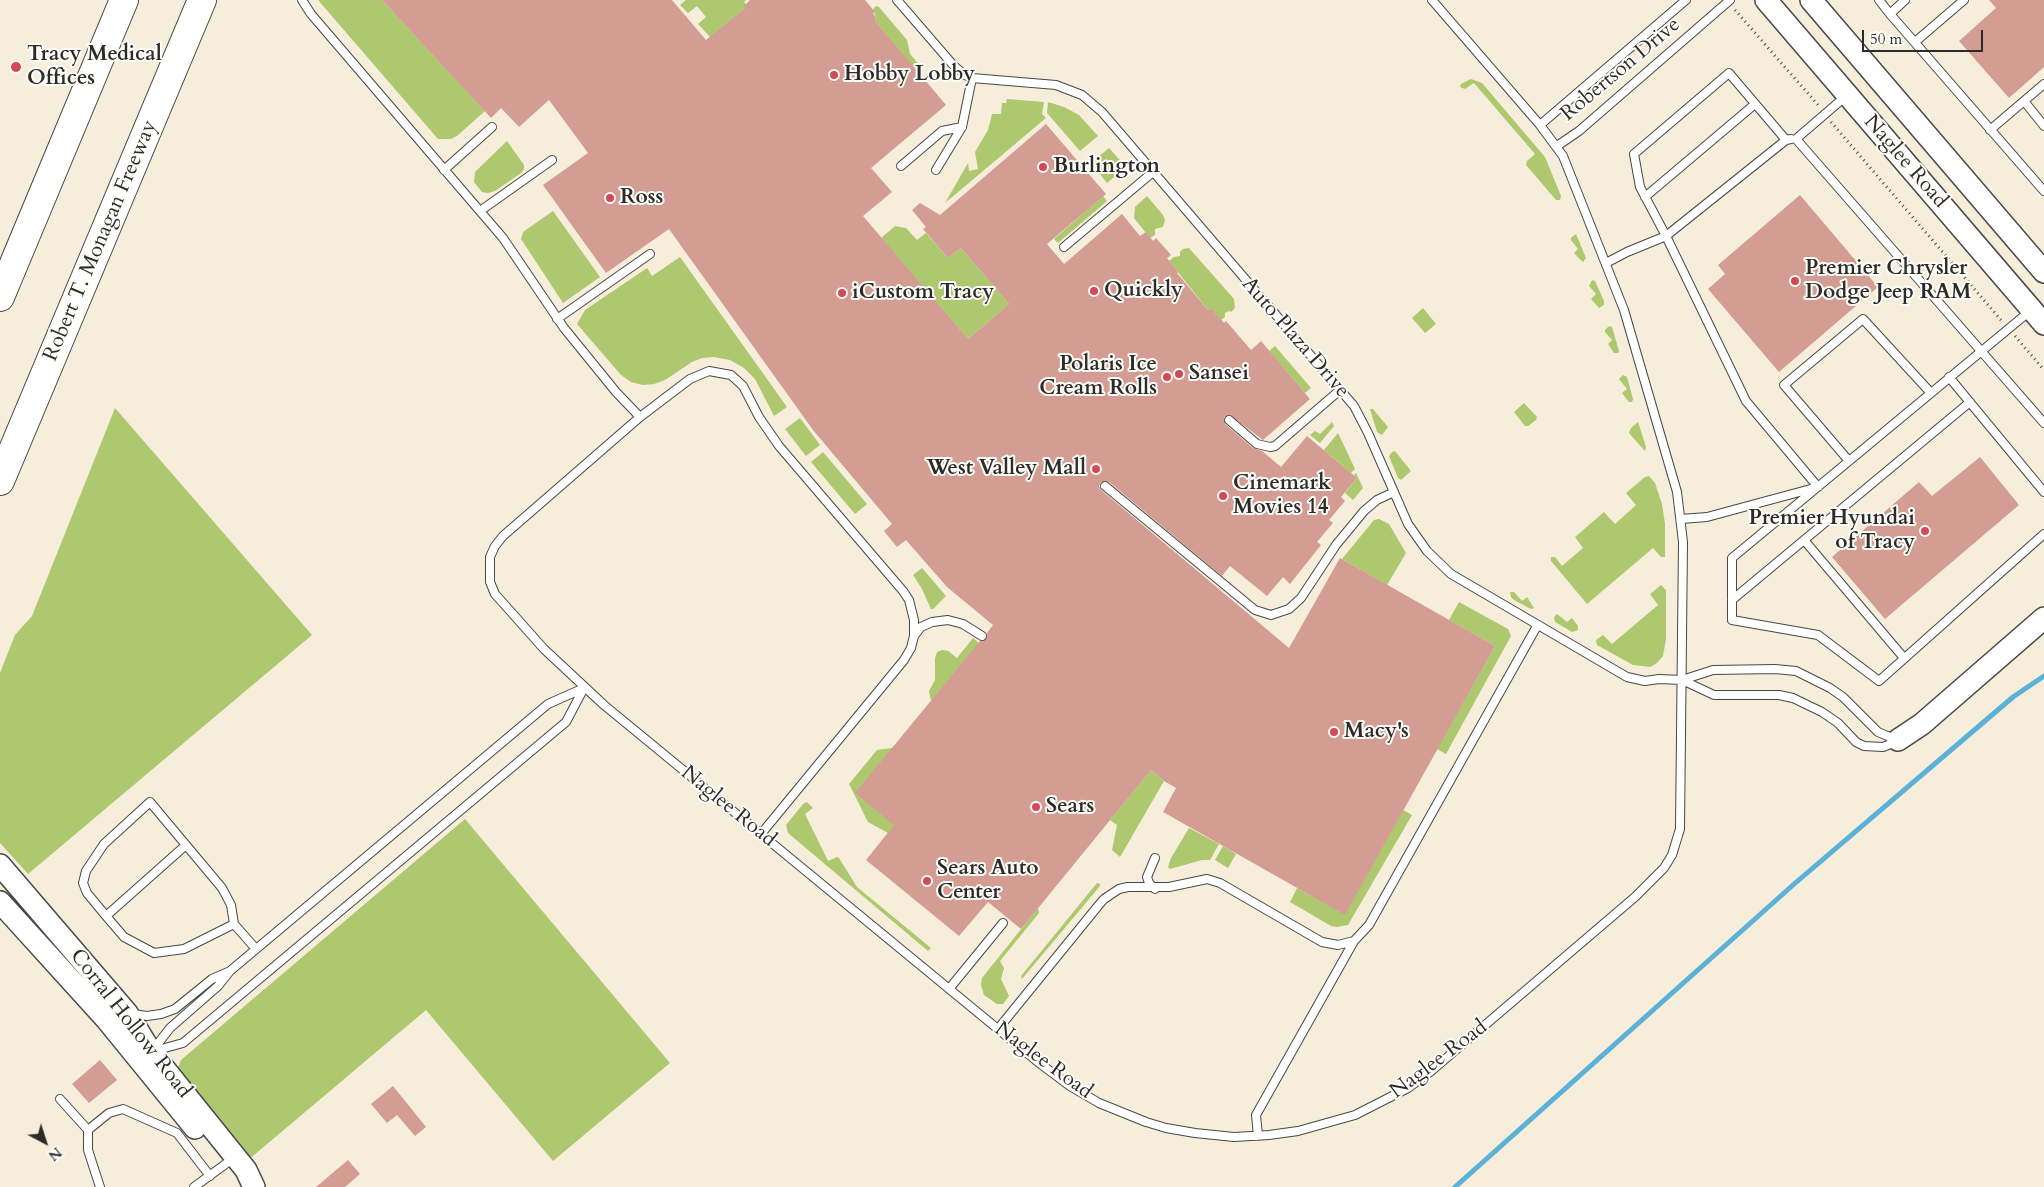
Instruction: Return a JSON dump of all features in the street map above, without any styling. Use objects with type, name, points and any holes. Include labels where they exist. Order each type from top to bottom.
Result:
[{"type":"highway","points":[[0,297],[124,0]]},
{"type":"highway","name":"Robert T. Monagan Freeway","points":[[0,481],[202,0]]},
{"type":"street","name":"Naglee Road","points":[[1766,0],[2038,317]]},
{"type":"street","name":"Naglee Road","points":[[1812,0],[2044,272]]},
{"type":"street","name":"Auto Plaza Drive","points":[[1898,740],[1922,724],[2044,618]]},
{"type":"street","name":"Corral Hollow Road","points":[[0,865],[127,1013],[147,1058],[174,1104],[218,1170],[238,1176],[254,1187]]},
{"type":"street","name":"Corral Hollow Road","points":[[0,902],[107,1020],[147,1058],[246,1170],[254,1187]]},
{"type":"lane","points":[[302,0],[317,21],[480,211],[513,252],[557,319],[616,392],[640,417]]},
{"type":"lane","points":[[897,0],[954,66],[972,78],[962,128],[936,170]]},
{"type":"lane","name":"Naglee Road","points":[[914,636],[912,612],[909,600],[903,591],[779,446],[738,380],[716,371],[700,374],[683,384],[640,417],[513,527],[495,546],[490,557],[490,582],[500,602],[544,650],[584,688],[998,1029],[1070,1086],[1099,1103],[1153,1124],[1195,1133],[1234,1137],[1258,1136],[1298,1131],[1343,1120],[1383,1102],[1408,1088],[1451,1056],[1652,881],[1664,868],[1672,855],[1680,829],[1682,680],[1681,519],[1677,492],[1629,325],[1563,156],[1540,125],[1432,0]]},
{"type":"lane","name":"Robertson Drive","points":[[1540,125],[1686,0]]},
{"type":"lane","points":[[1879,0],[2044,191]]},
{"type":"lane","points":[[1890,14],[1906,0]]},
{"type":"lane","points":[[1915,42],[1964,0]]},
{"type":"lane","name":"Robertson Drive","points":[[1557,146],[1579,131],[1729,1]]},
{"type":"lane","points":[[1786,140],[1729,73],[1634,154],[1640,187],[1666,236],[1746,401],[1818,487]]},
{"type":"lane","name":"Auto Plaza Drive","points":[[972,78],[1056,85],[1082,95],[1102,112],[1340,390],[1358,414],[1412,531],[1437,562],[1464,584],[1627,677],[1645,681],[1659,679],[1682,680],[1712,670],[1775,669],[1796,671],[1830,688],[1843,697],[1878,732],[1898,740]]},
{"type":"lane","points":[[1990,130],[2044,84]]},
{"type":"lane","points":[[1606,263],[1666,236],[1786,140],[1796,139],[1848,95]]},
{"type":"lane","points":[[2024,102],[2044,126]]},
{"type":"lane","points":[[1645,196],[1755,104]]},
{"type":"lane","points":[[444,170],[492,127]]},
{"type":"lane","points":[[900,166],[942,130],[962,128]]},
{"type":"lane","points":[[1796,139],[2044,423]]},
{"type":"lane","points":[[480,211],[552,160]]},
{"type":"lane","points":[[1064,247],[1153,172]]},
{"type":"lane","points":[[557,319],[650,254]]},
{"type":"lane","points":[[2038,317],[2009,329],[1930,392],[1732,558],[1732,620],[1818,636],[1879,681],[2044,534]]},
{"type":"lane","points":[[1849,461],[1784,385],[1798,373],[1863,319],[1930,392]]},
{"type":"lane","points":[[1949,377],[2044,492]]},
{"type":"lane","points":[[1229,420],[1257,444],[1270,447],[1275,446],[1340,390]]},
{"type":"lane","points":[[1732,600],[1970,402]]},
{"type":"lane","points":[[1105,486],[1255,610],[1271,615],[1289,609],[1301,598],[1336,545],[1364,511],[1377,500],[1394,492]]},
{"type":"lane","points":[[1681,519],[1707,517],[1818,487]]},
{"type":"lane","points":[[1804,540],[1904,658]]},
{"type":"lane","points":[[761,834],[904,660],[914,636],[921,627],[932,622],[948,620],[963,624],[982,636]]},
{"type":"lane","points":[[1258,1136],[1256,1115],[1354,941],[1369,925],[1538,626]]},
{"type":"lane","name":"Auto Plaza Drive","points":[[1682,680],[1714,695],[1779,695],[1793,698],[1822,712],[1838,723],[1856,742],[1864,746],[1884,747],[1898,740]]},
{"type":"lane","points":[[147,1058],[170,1028],[218,986],[230,971],[548,704],[584,688]]},
{"type":"lane","points":[[147,1058],[183,1042],[566,722],[584,688]]},
{"type":"lane","points":[[234,924],[184,949],[154,953],[124,937],[106,916],[87,893],[83,883],[86,871],[104,844],[150,802],[222,888],[231,905],[234,924],[256,949]]},
{"type":"lane","points":[[106,916],[186,845]]},
{"type":"lane","points":[[1155,858],[1147,877],[1155,889]]},
{"type":"lane","points":[[998,1029],[1104,899],[1118,889],[1128,887],[1155,889],[1200,879],[1213,880],[1322,942],[1338,945],[1354,941]]},
{"type":"lane","points":[[949,988],[1003,923]]},
{"type":"lane","points":[[127,1013],[147,1016],[175,1009],[212,979],[230,971]]},
{"type":"lane","points":[[60,1099],[88,1130],[88,1150],[100,1187]]},
{"type":"lane","points":[[88,1130],[108,1113],[123,1109],[177,1133],[218,1170],[194,1187]]},
{"type":"path","points":[[1729,1],[2044,370]]},
{"type":"green space","points":[[318,0],[382,0],[485,111],[457,136],[451,139],[438,139]]},
{"type":"green space","points":[[686,0],[746,0],[744,2],[746,4],[745,8],[710,37],[698,24],[706,17],[697,6],[688,13],[680,5]]},
{"type":"green space","points":[[876,6],[879,7],[907,40],[910,54],[921,67],[919,69],[916,66],[914,68],[876,22],[873,9]]},
{"type":"green space","points":[[1471,79],[1482,83],[1545,157],[1561,196],[1560,200],[1556,200],[1526,165],[1527,161],[1535,154],[1474,83],[1465,89],[1460,87],[1461,84]]},
{"type":"green space","points":[[1007,99],[1044,102],[1042,114],[1046,118],[945,203],[968,163],[969,171],[978,169],[975,152],[988,130],[992,114],[1001,114],[1002,103],[1006,103]]},
{"type":"green space","points":[[1048,102],[1064,107],[1079,115],[1098,136],[1080,151],[1047,113]]},
{"type":"green space","points":[[507,141],[524,165],[524,169],[495,191],[482,192],[474,182],[475,172]]},
{"type":"green space","points":[[1109,148],[1126,167],[1107,183],[1091,163]]},
{"type":"green space","points":[[1103,196],[1107,201],[1058,243],[1054,239]]},
{"type":"green space","points":[[1147,196],[1165,220],[1163,227],[1155,229],[1155,235],[1150,238],[1134,218],[1135,207]]},
{"type":"green space","points":[[553,211],[600,277],[563,303],[521,239],[523,232]]},
{"type":"green space","points":[[895,226],[906,228],[917,240],[926,233],[948,258],[961,248],[1009,304],[968,339],[881,238]]},
{"type":"green space","points":[[1576,234],[1586,258],[1583,262],[1574,253],[1578,249],[1571,238]]},
{"type":"green space","points":[[1189,248],[1234,299],[1235,308],[1231,312],[1225,313],[1225,317],[1221,320],[1211,308],[1208,310],[1169,261],[1174,257],[1180,256],[1180,252],[1183,249]]},
{"type":"green space","points":[[680,257],[787,407],[774,416],[755,379],[744,368],[730,360],[714,357],[702,358],[692,362],[665,380],[643,385],[631,382],[621,375],[577,324],[585,310],[647,268],[652,276]]},
{"type":"green space","points":[[1592,280],[1595,281],[1604,301],[1604,305],[1599,308],[1591,299],[1596,294],[1589,286]]},
{"type":"green space","points":[[1423,308],[1436,324],[1425,333],[1412,318]]},
{"type":"green space","points":[[1609,326],[1612,327],[1618,353],[1614,353],[1608,344],[1612,340],[1605,330]]},
{"type":"green space","points":[[1275,346],[1311,388],[1305,393],[1269,351]]},
{"type":"green space","points":[[1623,375],[1627,377],[1633,399],[1632,402],[1629,402],[1622,393],[1627,389],[1619,379]]},
{"type":"green space","points":[[1524,403],[1537,417],[1528,426],[1525,426],[1514,412]]},
{"type":"green space","points":[[115,408],[312,635],[28,874],[0,843],[0,673],[15,635],[32,616]]},
{"type":"green space","points":[[1370,409],[1373,409],[1388,427],[1382,435],[1377,432]]},
{"type":"green space","points":[[800,418],[820,445],[806,456],[785,429]]},
{"type":"green space","points":[[1332,422],[1334,426],[1320,443],[1310,435],[1315,431],[1320,434]]},
{"type":"green space","points":[[1638,422],[1646,447],[1645,451],[1629,433],[1631,428]]},
{"type":"green space","points":[[1338,433],[1355,469],[1351,473],[1324,450]]},
{"type":"green space","points":[[1395,451],[1411,471],[1401,480],[1398,478],[1389,456]]},
{"type":"green space","points":[[823,452],[867,504],[855,514],[811,462]]},
{"type":"green space","points":[[1356,473],[1363,488],[1353,500],[1345,493],[1357,478],[1354,475]]},
{"type":"green space","points":[[1649,476],[1655,483],[1662,504],[1665,524],[1665,557],[1661,557],[1653,548],[1587,604],[1551,561],[1551,557],[1555,557],[1562,566],[1583,548],[1575,537],[1604,512],[1615,524],[1636,505],[1626,493],[1645,477]]},
{"type":"green space","points":[[1379,519],[1389,524],[1406,553],[1387,585],[1342,559],[1374,520]]},
{"type":"green space","points":[[922,568],[946,596],[933,609],[931,609],[913,575]]},
{"type":"green space","points":[[1661,585],[1666,590],[1666,639],[1663,656],[1657,663],[1650,667],[1633,665],[1597,645],[1596,640],[1603,635],[1612,644],[1658,605],[1650,594]]},
{"type":"green space","points":[[1510,592],[1514,592],[1522,601],[1527,597],[1534,608],[1531,609],[1514,600]]},
{"type":"green space","points":[[1459,602],[1508,629],[1511,636],[1446,754],[1437,749],[1495,646],[1449,620]]},
{"type":"green space","points":[[1557,614],[1567,622],[1572,618],[1578,626],[1578,630],[1572,632],[1555,622],[1554,617]]},
{"type":"green space","points":[[973,638],[979,643],[931,701],[929,691],[935,680],[935,658],[937,652],[942,650],[948,651],[957,658]]},
{"type":"green space","points":[[892,748],[894,825],[888,833],[868,822],[849,784],[877,750]]},
{"type":"green space","points":[[1151,770],[1164,781],[1120,857],[1112,850],[1117,825],[1110,820]]},
{"type":"green space","points":[[807,802],[813,808],[805,814],[828,861],[839,858],[857,887],[931,948],[928,951],[788,833],[786,825],[803,804]]},
{"type":"green space","points":[[1403,810],[1412,815],[1348,925],[1331,926],[1290,902],[1297,888],[1345,914]]},
{"type":"green space","points":[[465,819],[670,1063],[553,1161],[426,1010],[247,1161],[177,1071],[181,1060]]},
{"type":"green space","points":[[1189,828],[1219,844],[1210,860],[1202,860],[1170,869],[1168,867],[1171,858]]},
{"type":"green space","points":[[1223,846],[1236,854],[1228,868],[1215,860]]},
{"type":"green space","points":[[1097,883],[1100,886],[1022,979],[1021,976]]},
{"type":"green space","points":[[1038,908],[1039,913],[1000,961],[1004,968],[1001,979],[1009,996],[1003,1004],[997,1004],[984,995],[981,985],[982,978]]},
{"type":"building","name":"West Valley Mall","points":[[382,0],[672,0],[706,40],[745,8],[744,6],[750,0],[865,0],[875,12],[873,13],[876,17],[876,22],[946,105],[871,168],[892,192],[863,216],[968,339],[1009,304],[961,248],[948,258],[923,229],[926,227],[912,210],[920,203],[940,215],[1046,124],[1106,194],[1047,244],[1064,264],[1122,214],[1140,236],[1146,232],[1153,241],[1156,238],[1171,255],[1167,258],[1177,273],[1208,310],[1211,308],[1224,323],[1226,321],[1251,350],[1261,341],[1310,399],[1263,440],[1230,415],[1224,417],[1225,424],[1253,448],[1262,451],[1281,467],[1307,436],[1357,478],[1341,497],[1345,501],[1329,520],[1333,523],[1317,542],[1321,545],[1290,584],[1283,577],[1267,596],[1230,566],[1222,576],[1109,482],[1101,482],[1099,486],[1101,490],[1289,648],[1340,558],[1495,646],[1345,915],[1163,812],[1176,788],[1151,770],[1021,929],[988,902],[959,936],[866,860],[894,825],[855,793],[980,641],[986,639],[987,633],[993,625],[947,587],[906,540],[897,547],[884,531],[892,524],[813,430],[669,229],[606,273],[543,185],[588,153],[549,100],[519,127],[501,108],[491,118]]},
{"type":"building","points":[[1989,0],[2044,0],[2044,67],[2009,98],[1959,41],[1996,8]]},
{"type":"building","name":"Premier Chrysler Dodge Jeep RAM","points":[[1800,195],[1878,287],[1779,372],[1708,289],[1725,274],[1718,265]]},
{"type":"building","name":"Premier Hyundai of Tracy","points":[[1980,457],[2019,505],[1885,619],[1832,557],[1919,482],[1932,496]]},
{"type":"building","points":[[100,1060],[117,1080],[89,1103],[72,1084]]},
{"type":"building","points":[[393,1086],[426,1127],[415,1136],[397,1115],[387,1123],[371,1104]]},
{"type":"building","points":[[348,1160],[360,1174],[345,1187],[316,1187]]},
{"type":"waterway","points":[[1455,1187],[1793,885],[2013,697],[2044,676]]},
{"type":"place","name":"Tracy Medical Offices","points":[[16,67]]},
{"type":"place","name":"Hobby Lobby","points":[[834,75]]},
{"type":"place","name":"Burlington","points":[[1043,167]]},
{"type":"place","name":"Ross","points":[[610,198]]},
{"type":"place","name":"Premier Chrysler Dodge Jeep RAM","points":[[1795,281]]},
{"type":"place","name":"Quickly","points":[[1094,291]]},
{"type":"place","name":"iCustom Tracy","points":[[842,293]]},
{"type":"place","name":"Sansei","points":[[1179,374]]},
{"type":"place","name":"Polaris Ice Cream Rolls","points":[[1167,377]]},
{"type":"place","name":"West Valley Mall","points":[[1096,469]]},
{"type":"place","name":"Cinemark Movies 14","points":[[1223,496]]},
{"type":"place","name":"Premier Hyundai of Tracy","points":[[1925,531]]},
{"type":"place","name":"Macy's","points":[[1334,732]]},
{"type":"place","name":"Sears","points":[[1036,807]]},
{"type":"place","name":"Sears Auto Center","points":[[927,881]]}]
